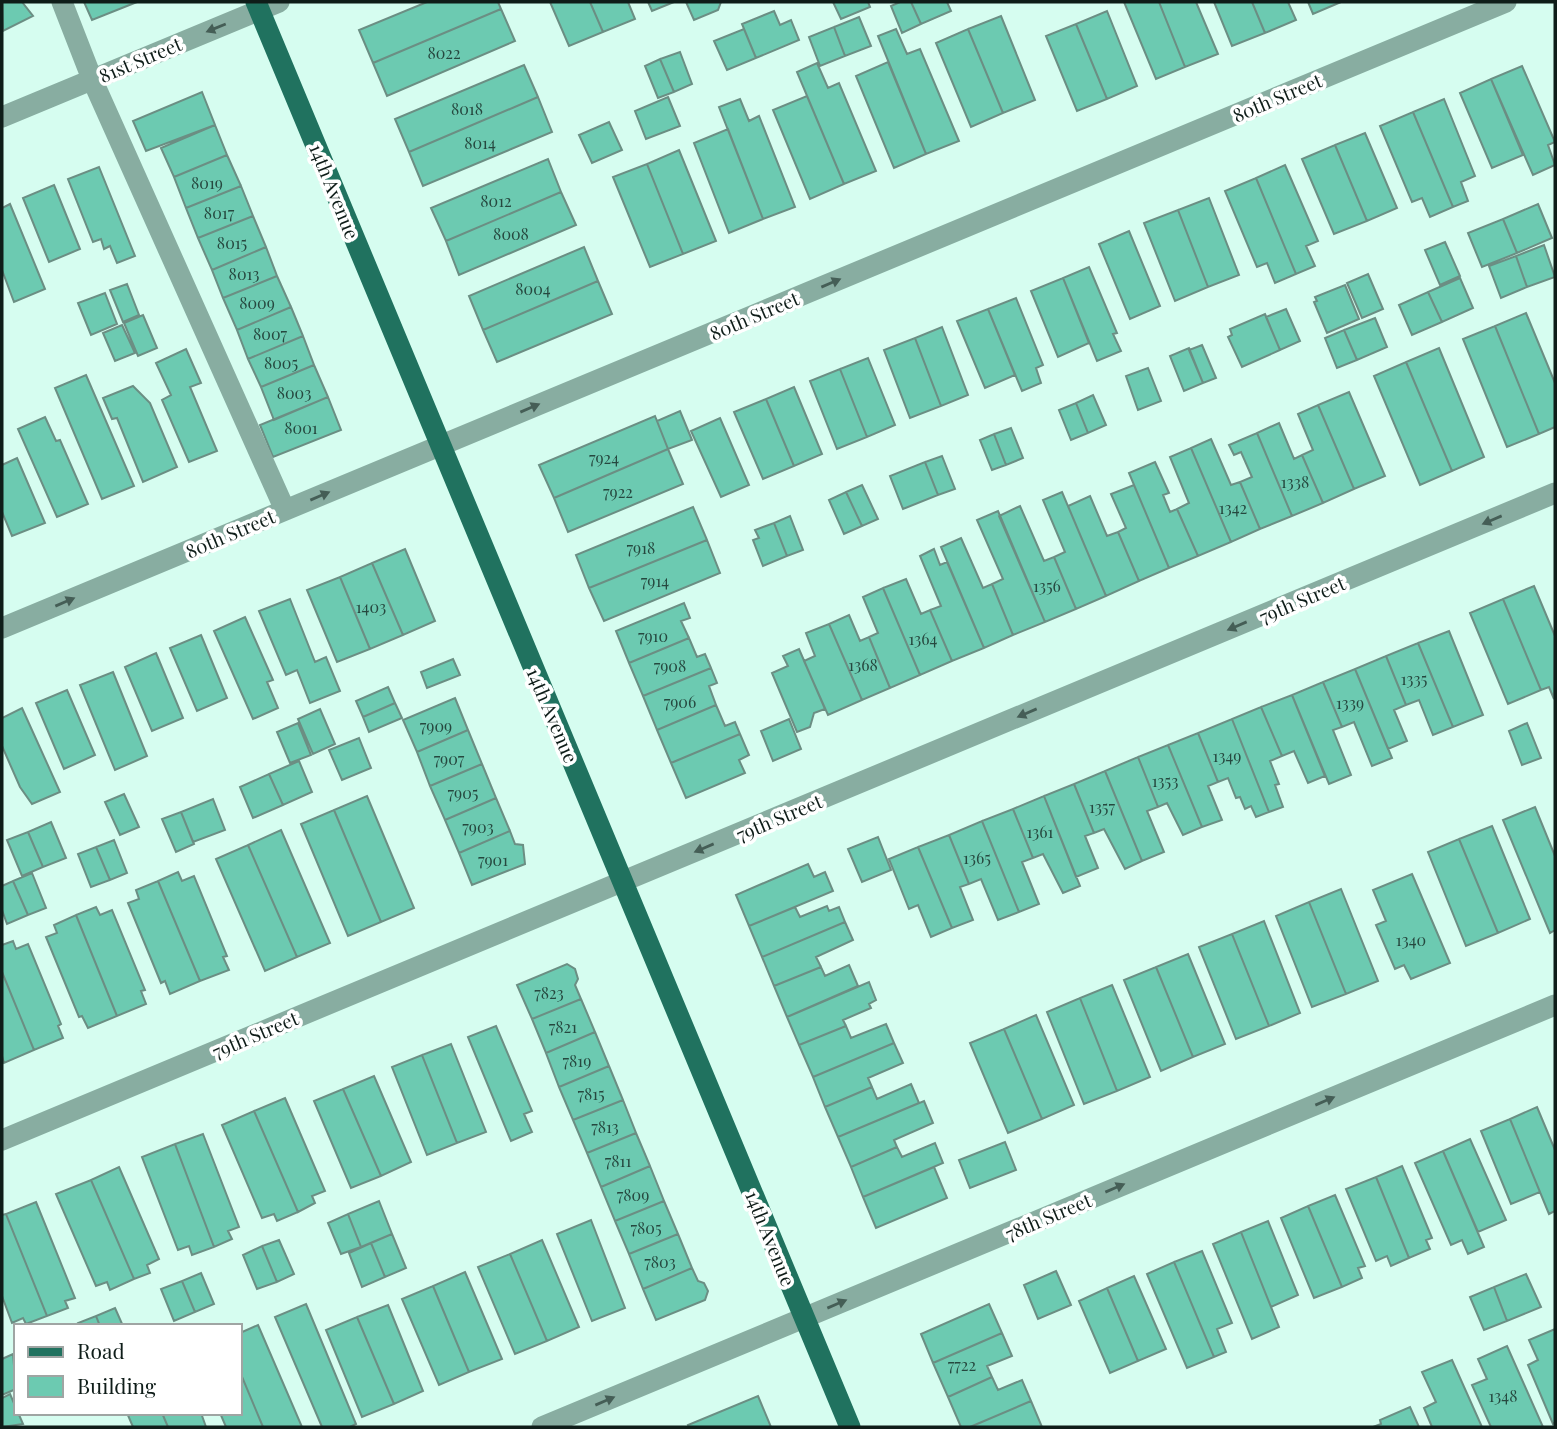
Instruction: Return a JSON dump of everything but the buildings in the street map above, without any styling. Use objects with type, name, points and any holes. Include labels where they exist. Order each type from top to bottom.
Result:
[{"type":"main road","name":"14th Avenue","points":[[265,4],[439,446],[850,1427]]},
{"type":"street","points":[[62,2],[92,79],[285,510]]},
{"type":"street","name":"80th Street","points":[[2,628],[1506,2]]},
{"type":"street","name":"81st Street","points":[[2,117],[265,4]]},
{"type":"street","name":"79th Street","points":[[2,1140],[1555,493]]},
{"type":"street","name":"78th Street","points":[[542,1427],[1555,1005]]}]
